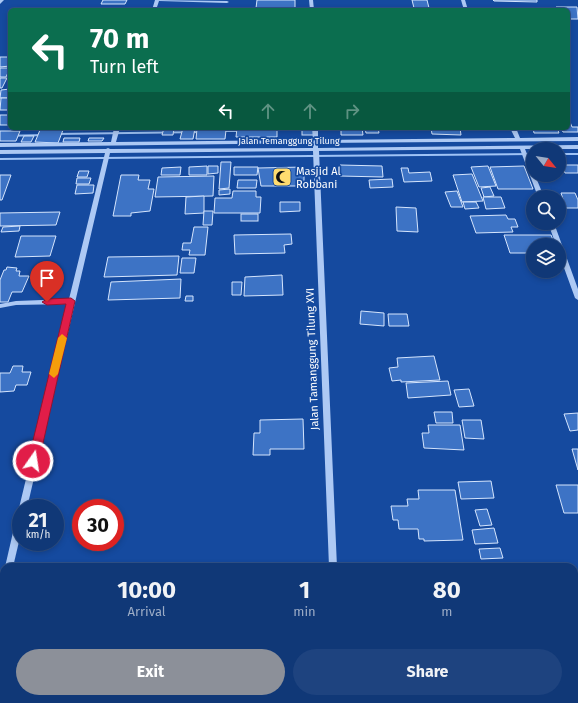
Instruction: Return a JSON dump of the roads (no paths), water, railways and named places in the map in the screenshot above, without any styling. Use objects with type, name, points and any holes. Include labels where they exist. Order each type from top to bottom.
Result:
[{"type":"street","points":[[157,0],[227,2]]},
{"type":"street","points":[[113,143],[116,130]]},
{"type":"street","name":"Jalan Tamanggung Tilung XVI","points":[[315,130],[333,563]]},
{"type":"street","points":[[514,130],[518,139]]},
{"type":"street","points":[[0,145],[316,140],[578,139]]},
{"type":"street","points":[[522,147],[538,190]]},
{"type":"street","name":"Jalan Temanggung Tilung","points":[[0,152],[578,147]]},
{"type":"street","points":[[24,499],[108,150]]},
{"type":"street","points":[[566,263],[578,295]]},
{"type":"street","points":[[0,306],[16,303],[71,301]]},
{"type":"street","points":[[10,563],[13,551]]},
{"type":"waterway","points":[[220,131],[243,131]]},
{"type":"waterway","points":[[54,134],[203,132]]},
{"type":"waterway","points":[[0,136],[45,135]]},
{"type":"waterway","points":[[0,159],[526,154]]},
{"type":"waterway","points":[[566,154],[578,154]]},
{"type":"place","name":"Masjid Al Robbani","points":[[282,177]]}]
